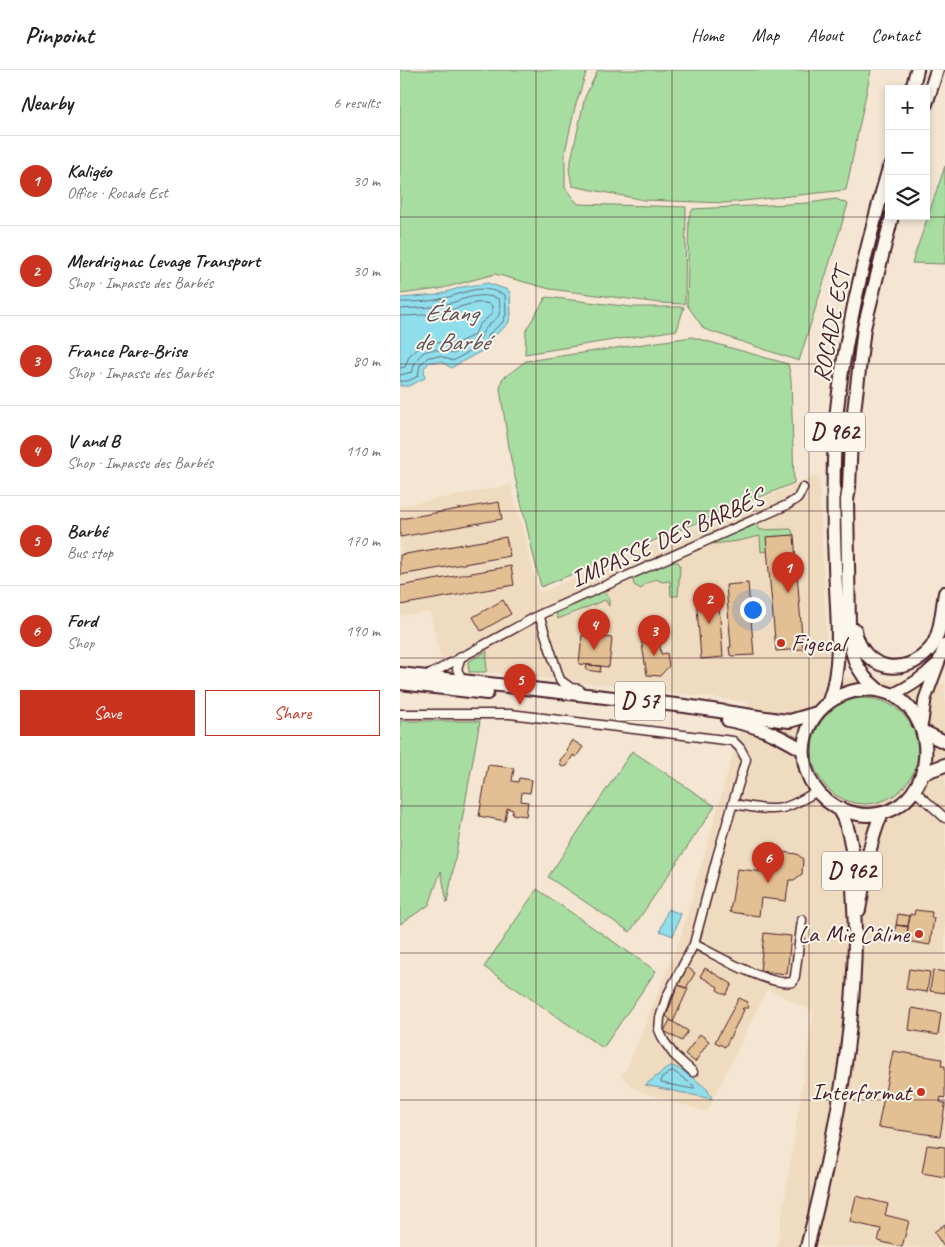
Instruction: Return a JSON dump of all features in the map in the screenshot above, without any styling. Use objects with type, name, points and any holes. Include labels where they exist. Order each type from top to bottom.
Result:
[{"type":"main road","points":[[913,85],[917,70]]},
{"type":"main road","points":[[930,92],[937,70]]},
{"type":"main road","name":"ROCADE EST","points":[[829,701],[837,671],[833,530],[835,432],[850,329],[876,214],[887,175]]},
{"type":"main road","name":"ROCADE EST","points":[[878,690],[865,678],[856,664],[852,652],[849,626],[847,500],[851,436],[864,328],[891,220]]},
{"type":"main road","points":[[849,488],[851,500],[853,618],[856,637],[862,651],[873,661],[887,667],[913,663],[931,648],[940,626],[945,593]]},
{"type":"main road","points":[[945,645],[925,699],[924,727],[930,752],[926,772],[915,792],[901,805],[882,813],[868,815],[838,808],[817,791],[809,778],[804,764],[803,750],[805,737],[817,713],[829,701],[844,693],[861,689],[878,690],[904,702],[914,711],[924,727],[945,742]]},
{"type":"main road","points":[[892,695],[916,683],[939,662]]},
{"type":"main road","name":"D 57","points":[[400,674],[663,704],[780,720],[800,719],[817,713]]},
{"type":"main road","name":"D 57","points":[[400,683],[728,720],[756,726],[777,734],[803,750]]},
{"type":"main road","points":[[926,772],[945,765]]},
{"type":"main road","name":"D 962","points":[[807,1247],[823,1187],[843,1075],[851,1006],[855,937],[852,851],[848,829],[838,808]]},
{"type":"main road","name":"D 962","points":[[855,937],[868,852],[874,830],[882,813]]},
{"type":"street","name":"IMPASSE DES BARBÉS","points":[[425,677],[540,615],[787,505],[798,498],[803,488]]},
{"type":"street","points":[[540,615],[560,680],[571,688],[663,704]]},
{"type":"street","points":[[461,656],[457,669],[466,687],[474,691]]},
{"type":"street","points":[[400,714],[510,714],[733,741],[746,759],[694,944],[667,996],[660,1018],[659,1030],[674,1054],[693,1072]]},
{"type":"street","points":[[734,804],[770,810],[784,809],[817,791]]},
{"type":"street","points":[[915,792],[945,818]]},
{"type":"street","points":[[694,944],[758,976],[785,984],[792,982],[795,976],[802,920]]},
{"type":"shaded area","points":[[819,475],[828,676],[945,684],[945,1247],[777,1247],[814,1012],[767,989],[707,1112],[636,1090],[621,1076],[628,1066],[681,936],[748,702],[468,670],[440,657],[430,612],[400,616],[400,506],[511,485],[539,593]]},
{"type":"green space","points":[[400,70],[587,70],[575,107],[565,152],[565,188],[578,204],[686,207],[685,304],[660,303],[550,289],[495,274],[439,289],[400,294]]},
{"type":"green space","points":[[598,70],[871,70],[846,190],[725,203],[644,200],[572,186],[569,169],[585,97]]},
{"type":"green space","points":[[945,166],[945,264],[912,263],[927,220],[930,220],[930,210]]},
{"type":"green space","points":[[836,199],[848,204],[799,361],[704,329],[687,305],[689,216],[693,209],[808,203]]},
{"type":"green space","points":[[546,297],[632,307],[684,307],[677,330],[525,354],[526,330]]},
{"type":"green space","points":[[692,337],[788,364],[791,379],[794,483],[541,587],[511,460],[500,389],[502,379],[526,361]]},
{"type":"green space","points":[[757,524],[760,530],[791,529],[794,535],[767,537],[768,551],[761,552],[760,536],[713,544],[714,541]]},
{"type":"green space","points":[[671,561],[678,562],[680,565],[678,596],[671,596],[670,581],[662,582],[656,579],[645,584],[641,589],[634,585],[633,580],[636,577]]},
{"type":"green space","points":[[602,591],[609,597],[609,606],[605,600],[558,619],[556,613]]},
{"type":"green space","points":[[487,651],[486,672],[469,672],[468,662]]},
{"type":"green space","points":[[865,698],[885,702],[903,713],[914,731],[918,751],[914,771],[903,789],[885,800],[865,804],[845,800],[827,789],[816,771],[812,751],[816,731],[827,713],[845,702]]},
{"type":"green space","points":[[400,721],[480,721],[447,903],[441,871],[429,905],[400,924]]},
{"type":"green space","points":[[632,751],[715,806],[630,932],[548,877]]},
{"type":"green space","points":[[537,889],[656,971],[603,1048],[484,967]]},
{"type":"water","name":"Étang de Barbé","points":[[488,283],[508,290],[510,293],[511,315],[508,324],[494,336],[487,348],[451,368],[442,362],[430,362],[424,368],[425,378],[409,386],[400,386],[400,298],[437,295],[462,287]]},
{"type":"water","points":[[668,909],[681,914],[673,936],[660,931]]},
{"type":"water","points":[[670,1066],[683,1071],[707,1089],[712,1099],[645,1085]]},
{"type":"building","points":[[499,502],[502,519],[400,537],[400,519]]},
{"type":"building","points":[[794,535],[803,649],[776,651],[766,537]]},
{"type":"building","points":[[506,537],[510,556],[400,575],[400,555]]},
{"type":"building","points":[[511,566],[514,585],[400,605],[400,586]]},
{"type":"building","points":[[748,583],[754,655],[732,656],[730,655],[729,647],[731,647],[726,585]]},
{"type":"building","points":[[718,592],[723,657],[701,659],[696,594]]},
{"type":"building","points":[[503,600],[511,614],[481,631],[473,617]]},
{"type":"building","points":[[582,635],[612,638],[609,667],[579,664]]},
{"type":"building","points":[[659,636],[661,654],[667,653],[669,666],[660,676],[647,675],[641,639]]},
{"type":"building","points":[[587,665],[601,666],[600,672],[586,670]]},
{"type":"building","points":[[572,740],[583,747],[576,757],[573,755],[567,766],[563,767],[560,760],[568,751],[566,750]]},
{"type":"building","points":[[488,765],[514,768],[512,781],[518,782],[519,778],[532,780],[530,793],[522,792],[521,801],[528,802],[526,816],[512,814],[513,810],[507,808],[505,821],[479,816]]},
{"type":"building","points":[[775,851],[797,854],[803,859],[802,874],[794,880],[789,880],[786,901],[761,898],[759,916],[730,912],[737,869],[765,872],[768,855]]},
{"type":"building","name":"La Mie Câline","points":[[915,910],[932,912],[931,918],[934,918],[930,945],[906,941],[910,914],[914,915]]},
{"type":"building","points":[[898,914],[910,916],[908,926],[896,925]]},
{"type":"building","points":[[896,925],[908,927],[906,941],[894,939]]},
{"type":"building","points":[[764,933],[791,936],[787,974],[760,971]]},
{"type":"building","points":[[687,967],[695,973],[686,988],[678,985]]},
{"type":"building","points":[[705,968],[732,984],[726,995],[717,990],[718,987],[700,976]]},
{"type":"building","points":[[909,969],[930,972],[927,992],[906,989]]},
{"type":"building","points":[[933,970],[945,972],[945,993],[930,991]]},
{"type":"building","points":[[678,985],[688,989],[673,1022],[666,1016]]},
{"type":"building","points":[[739,998],[748,1002],[749,1008],[742,1009],[744,1010],[725,1047],[715,1042]]},
{"type":"building","points":[[912,1008],[941,1013],[938,1035],[909,1030]]},
{"type":"building","points":[[670,1020],[688,1031],[682,1041],[664,1031]]},
{"type":"building","points":[[700,1034],[709,1041],[695,1062],[685,1054]]},
{"type":"building","points":[[893,1051],[942,1059],[941,1066],[945,1066],[945,1098],[941,1097],[940,1102],[945,1103],[945,1106],[940,1136],[878,1127]]},
{"type":"building","points":[[927,1145],[945,1147],[945,1177],[922,1173]]},
{"type":"building","points":[[856,1196],[888,1204],[885,1215],[909,1221],[902,1247],[878,1241],[881,1229],[850,1222]]},
{"type":"building","points":[[945,1224],[945,1247],[944,1247],[934,1232]]},
{"type":"place","name":"Kaligéo","points":[[788,593]]},
{"type":"place","name":"Merdrignac Levage Transport","points":[[709,624]]},
{"type":"place","name":"Figecal","points":[[781,643]]},
{"type":"place","name":"V and B","points":[[594,650]]},
{"type":"place","name":"France Pare-Brise","points":[[654,656]]},
{"type":"place","name":"Barbé","points":[[520,705]]},
{"type":"place","name":"Ford","points":[[768,883]]},
{"type":"place","name":"La Mie Câline","points":[[919,934]]},
{"type":"place","name":"Interformat","points":[[921,1092]]}]
